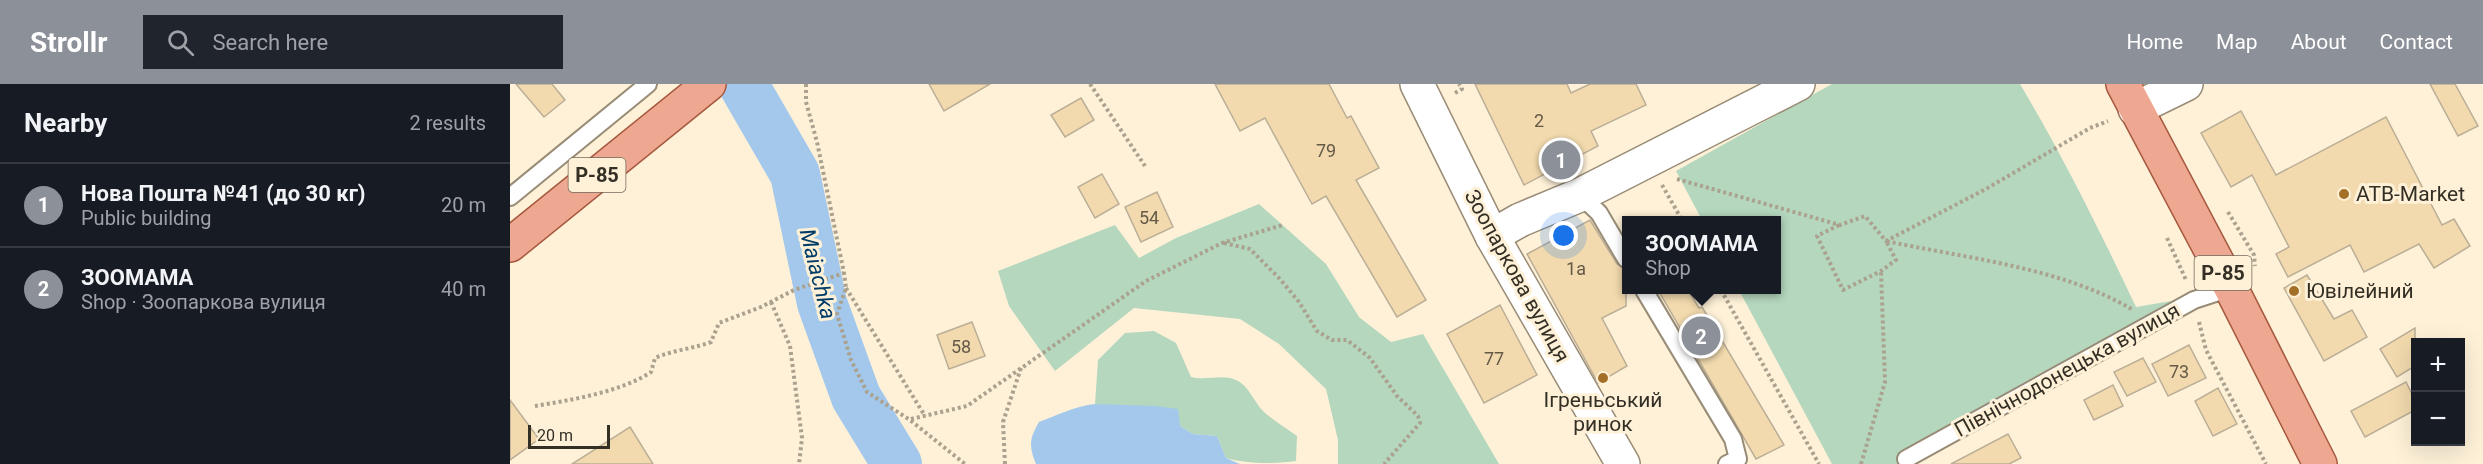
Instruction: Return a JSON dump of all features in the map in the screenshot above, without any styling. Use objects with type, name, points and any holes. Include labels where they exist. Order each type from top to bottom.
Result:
[{"type":"main road","name":"Р-85","points":[[510,245],[710,84]]},
{"type":"main road","name":"Р-85","points":[[2124,104],[2243,281],[2320,464]]},
{"type":"street","name":"Зоопаркова вулиця","points":[[1417,84],[1492,236],[1623,464]]},
{"type":"street","points":[[1492,236],[1520,220],[1580,195],[1798,84]]},
{"type":"street","points":[[2124,104],[2186,84]]},
{"type":"lane","points":[[510,197],[648,84]]},
{"type":"lane","points":[[1580,195],[1599,213],[1622,252]]},
{"type":"lane","name":"Північнодонецька вулиця","points":[[1905,460],[2194,300],[2243,281]]},
{"type":"lane","points":[[1646,294],[1732,439],[1738,459],[1727,464]]},
{"type":"path","points":[[806,84],[806,102],[817,142],[846,288],[925,416]]},
{"type":"path","points":[[1090,84],[1145,166]]},
{"type":"path","points":[[1886,241],[1986,189],[2090,128],[2124,104]]},
{"type":"path","points":[[1654,184],[1660,180],[1680,179],[1840,225]]},
{"type":"path","points":[[1660,180],[1680,216]]},
{"type":"path","points":[[2222,205],[2254,255],[2243,281]]},
{"type":"path","points":[[1865,216],[1886,241],[1896,260],[1881,271],[1843,290],[1817,236],[1840,225],[1865,216]]},
{"type":"path","points":[[910,420],[967,406],[1146,281],[1222,243],[1283,225]]},
{"type":"path","points":[[1886,241],[1999,263],[2069,282],[2138,313]]},
{"type":"path","points":[[1222,243],[1250,249],[1299,302],[1317,331],[1332,340],[1347,340],[1370,358],[1397,396],[1418,416],[1420,423],[1384,464]]},
{"type":"path","points":[[1862,464],[1886,382],[1881,271]]},
{"type":"path","points":[[535,406],[566,401],[636,382],[651,372],[655,358],[671,350],[693,348],[711,342],[719,323],[794,290],[842,273]]},
{"type":"path","points":[[846,288],[837,314],[851,360],[867,392],[910,420],[965,464]]},
{"type":"path","points":[[1723,294],[1819,464]]},
{"type":"path","points":[[2194,300],[2205,350],[2266,464]]},
{"type":"path","points":[[771,302],[790,346],[802,438],[799,464]]},
{"type":"path","points":[[1005,464],[1003,422],[1021,367]]},
{"type":"green space","points":[[1832,84],[2020,84],[2081,194],[2136,307],[2177,300],[2183,316],[1917,464],[1832,464],[1741,294],[1781,294],[1781,216],[1700,216],[1676,171]]},
{"type":"green space","points":[[1259,204],[1326,264],[1359,317],[1391,342],[1423,334],[1499,464],[1338,464],[1338,440],[1326,389],[1279,344],[1240,319],[1134,308],[1055,371],[1009,306],[998,271],[1115,225],[1139,258],[1176,238]]},
{"type":"green space","points":[[1154,331],[1176,343],[1191,377],[1227,378],[1242,384],[1262,410],[1297,436],[1296,461],[1261,463],[1226,458],[1217,436],[1193,434],[1180,426],[1114,406],[1095,404],[1098,360],[1125,333]]},
{"type":"water","points":[[1095,404],[1178,409],[1180,426],[1193,434],[1217,436],[1226,458],[1240,464],[1036,464],[1031,443],[1039,422]]},
{"type":"building","points":[[516,84],[552,84],[565,100],[544,117]]},
{"type":"building","points":[[929,84],[990,84],[944,111]]},
{"type":"building","points":[[1215,84],[1329,84],[1347,118],[1351,116],[1379,168],[1356,180],[1426,300],[1397,317],[1326,196],[1312,204],[1265,118],[1240,131]]},
{"type":"building","points":[[1475,84],[1567,84],[1571,93],[1590,84],[1636,84],[1646,105],[1591,131],[1598,146],[1524,185]]},
{"type":"building","points":[[2430,84],[2455,84],[2478,126],[2458,136]]},
{"type":"building","points":[[1081,98],[1094,120],[1065,137],[1051,115]]},
{"type":"building","name":"ATB-Market","points":[[2241,111],[2276,175],[2386,117],[2442,225],[2454,219],[2470,246],[2434,268],[2419,244],[2364,272],[2350,245],[2288,277],[2276,254],[2289,247],[2252,175],[2231,187],[2201,133]]},
{"type":"building","points":[[1102,174],[1119,204],[1095,218],[1078,187]]},
{"type":"building","points":[[1157,192],[1173,227],[1141,242],[1125,207]]},
{"type":"building","points":[[1590,220],[1617,264],[1622,267],[1622,294],[1626,294],[1626,306],[1602,318],[1627,366],[1598,383],[1527,254]]},
{"type":"building","points":[[2307,275],[2334,319],[2352,310],[2367,337],[2324,361],[2284,288]]},
{"type":"building","points":[[1660,294],[1690,294],[1699,308],[1702,307],[1784,445],[1756,459]]},
{"type":"building","points":[[1500,305],[1537,375],[1484,403],[1447,334]]},
{"type":"building","points":[[972,322],[985,356],[949,369],[937,335]]},
{"type":"building","points":[[2415,328],[2415,338],[2411,338],[2411,368],[2397,377],[2380,349]]},
{"type":"building","points":[[2189,345],[2206,378],[2168,396],[2152,364]]},
{"type":"building","points":[[2143,358],[2156,382],[2127,396],[2114,372]]},
{"type":"building","points":[[2406,382],[2411,392],[2411,412],[2365,437],[2351,411]]},
{"type":"building","points":[[2113,385],[2123,406],[2094,420],[2084,400]]},
{"type":"building","points":[[2218,388],[2237,424],[2213,436],[2195,401]]},
{"type":"building","points":[[510,400],[539,439],[510,460]]},
{"type":"building","points":[[630,427],[653,464],[572,464]]},
{"type":"building","points":[[2008,434],[2021,458],[2009,464],[1951,464]]},
{"type":"waterway","name":"Maiachka","points":[[743,84],[795,174],[822,303],[856,397],[897,464]]},
{"type":"place","name":"Нова Пошта №41 (до 30 кг)","points":[[1561,160]]},
{"type":"place","name":"ATB-Market","points":[[2344,194]]},
{"type":"place","name":"Ювілейний","points":[[2294,291]]},
{"type":"place","name":"ЗООМАМА","points":[[1701,336]]},
{"type":"place","name":"Ігреньський ринок","points":[[1603,378]]}]
